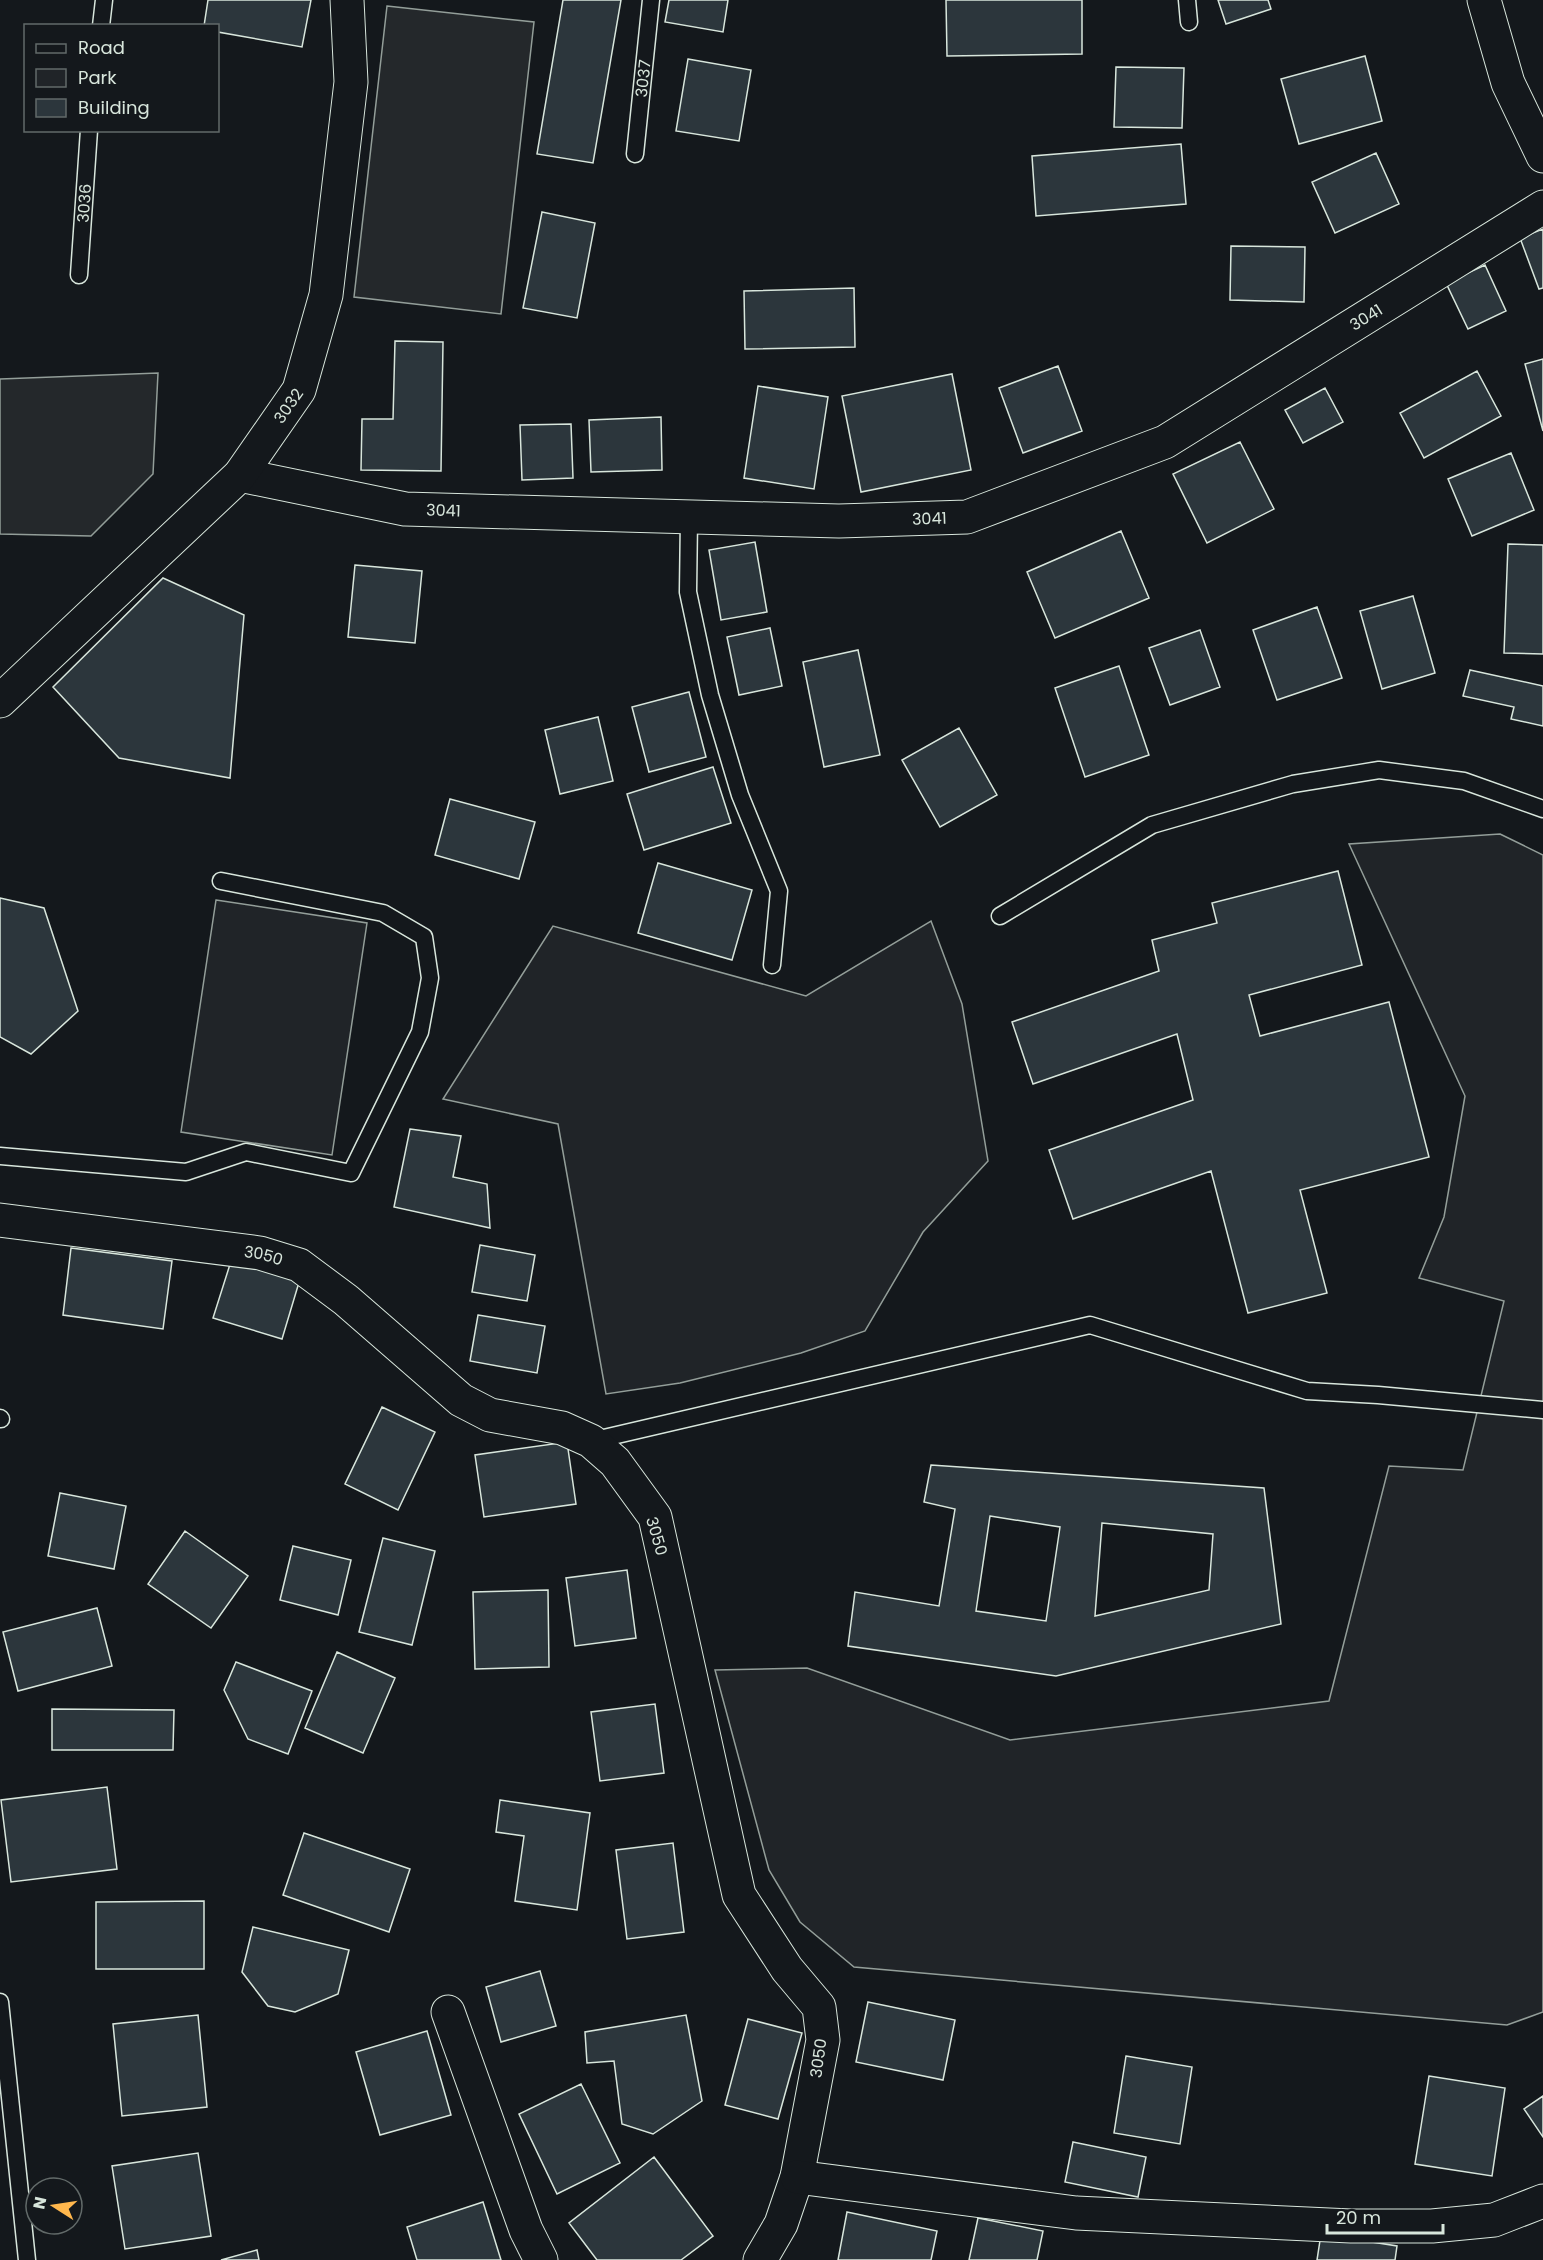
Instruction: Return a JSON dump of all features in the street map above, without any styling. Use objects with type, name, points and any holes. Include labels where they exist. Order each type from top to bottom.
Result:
[{"type":"street","name":"3032","points":[[0,701],[240,475],[299,390],[326,295],[351,82],[347,0]]},
{"type":"street","points":[[1484,0],[1508,83],[1543,156]]},
{"type":"street","name":"3041","points":[[240,475],[405,509],[839,521],[967,517],[1165,442],[1543,207]]},
{"type":"street","name":"3050","points":[[0,1220],[260,1253],[299,1265],[346,1300],[461,1400],[490,1415],[562,1428],[591,1441],[615,1462],[655,1517],[740,1895],[787,1969],[819,2007],[823,2040],[797,2177],[781,2224],[760,2260]]},
{"type":"street","points":[[448,2012],[526,2230],[541,2260]]},
{"type":"street","points":[[797,2177],[1076,2213],[1351,2226],[1432,2226],[1494,2220],[1543,2201]]},
{"type":"lane","points":[[101,24],[104,0]]},
{"type":"lane","name":"3037","points":[[635,154],[651,0]]},
{"type":"lane","points":[[1187,0],[1189,22]]},
{"type":"lane","name":"3036","points":[[79,275],[89,132]]},
{"type":"lane","points":[[689,518],[688,592],[710,695],[740,795],[779,891],[772,965]]},
{"type":"lane","points":[[1000,916],[1152,825],[1293,784],[1379,770],[1464,781],[1543,809]]},
{"type":"lane","points":[[0,1156],[186,1172],[246,1152],[351,1173],[420,1032],[430,978],[424,937],[383,913],[221,881]]},
{"type":"lane","points":[[591,1441],[1090,1325],[1306,1391],[1543,1410]]},
{"type":"lane","points":[[0,2002],[27,2260]]},
{"type":"green space","points":[[1500,834],[1543,855],[1543,2012],[1507,2025],[854,1967],[800,1922],[769,1870],[715,1670],[807,1668],[1010,1740],[1329,1701],[1389,1466],[1463,1470],[1504,1301],[1419,1278],[1444,1217],[1465,1096],[1349,844]]},
{"type":"green space","points":[[216,900],[367,923],[332,1155],[181,1132]]},
{"type":"green space","points":[[931,921],[962,1004],[988,1161],[923,1232],[865,1331],[801,1353],[680,1383],[606,1394],[558,1124],[443,1099],[553,926],[806,996]]},
{"type":"shaded area","points":[[387,6],[534,22],[501,314],[354,297]]},
{"type":"shaded area","points":[[158,373],[153,474],[91,536],[0,534],[0,379]]},
{"type":"building","points":[[208,0],[311,0],[302,47],[219,32],[219,24],[204,24]]},
{"type":"building","points":[[563,0],[621,0],[593,163],[537,154]]},
{"type":"building","points":[[669,0],[728,0],[723,32],[665,22]]},
{"type":"building","points":[[946,0],[1082,0],[1082,54],[947,56]]},
{"type":"building","points":[[1218,0],[1268,0],[1271,9],[1226,24]]},
{"type":"building","points":[[1365,56],[1382,121],[1299,144],[1281,79]]},
{"type":"building","points":[[688,59],[751,70],[739,141],[676,131]]},
{"type":"building","points":[[1116,67],[1184,68],[1182,128],[1114,127]]},
{"type":"building","points":[[1181,144],[1186,204],[1036,216],[1032,156]]},
{"type":"building","points":[[1376,153],[1399,204],[1335,233],[1312,182]]},
{"type":"building","points":[[542,212],[595,223],[577,318],[523,308]]},
{"type":"building","points":[[1543,229],[1543,288],[1539,289],[1520,238]]},
{"type":"building","points":[[1231,246],[1305,247],[1304,302],[1230,300]]},
{"type":"building","points":[[1485,265],[1506,311],[1468,329],[1446,283]]},
{"type":"building","points":[[854,288],[855,347],[745,349],[744,291]]},
{"type":"building","points":[[395,341],[443,342],[441,471],[361,470],[362,419],[393,419]]},
{"type":"building","points":[[1543,359],[1543,431],[1525,364]]},
{"type":"building","points":[[1058,366],[1082,431],[1023,453],[999,388]]},
{"type":"building","points":[[1477,371],[1501,416],[1424,458],[1400,413]]},
{"type":"building","points":[[952,374],[971,470],[861,492],[842,396]]},
{"type":"building","points":[[758,386],[828,397],[814,489],[744,478]]},
{"type":"building","points":[[1325,388],[1343,422],[1303,443],[1285,410]]},
{"type":"building","points":[[661,417],[662,470],[591,472],[589,420]]},
{"type":"building","points":[[571,424],[573,478],[522,480],[520,425]]},
{"type":"building","points":[[1240,442],[1274,509],[1207,543],[1173,474]]},
{"type":"building","points":[[1511,453],[1534,510],[1472,536],[1448,479]]},
{"type":"building","points":[[1121,531],[1149,598],[1055,638],[1027,572]]},
{"type":"building","points":[[755,542],[767,612],[721,620],[709,550]]},
{"type":"building","points":[[1508,544],[1543,545],[1543,654],[1504,653]]},
{"type":"building","points":[[355,565],[422,571],[415,643],[348,637]]},
{"type":"building","points":[[163,578],[244,615],[230,778],[119,758],[53,687]]},
{"type":"building","points":[[1413,596],[1435,673],[1382,689],[1360,611]]},
{"type":"building","points":[[1317,607],[1342,678],[1277,700],[1253,630]]},
{"type":"building","points":[[770,628],[782,686],[739,695],[727,637]]},
{"type":"building","points":[[1200,630],[1220,687],[1170,705],[1149,648]]},
{"type":"building","points":[[858,650],[880,755],[824,767],[803,662]]},
{"type":"building","points":[[1119,666],[1149,755],[1085,777],[1055,688]]},
{"type":"building","points":[[1470,670],[1543,686],[1543,726],[1511,719],[1514,707],[1463,696]]},
{"type":"building","points":[[689,692],[706,757],[649,772],[632,707]]},
{"type":"building","points":[[598,717],[613,781],[560,794],[545,730]]},
{"type":"building","points":[[959,728],[997,795],[940,827],[902,760]]},
{"type":"building","points":[[713,767],[731,823],[644,850],[627,794]]},
{"type":"building","points":[[450,799],[535,822],[519,879],[435,855]]},
{"type":"building","points":[[658,863],[752,890],[732,960],[638,933]]},
{"type":"building","points":[[1338,871],[1362,965],[1249,995],[1260,1036],[1389,1002],[1429,1157],[1300,1190],[1327,1293],[1248,1313],[1211,1171],[1073,1219],[1049,1150],[1193,1100],[1177,1034],[1033,1084],[1012,1022],[1159,971],[1152,940],[1217,923],[1212,903]]},
{"type":"building","points":[[0,898],[44,908],[78,1011],[31,1054],[0,1037]]},
{"type":"building","points":[[410,1129],[461,1136],[453,1177],[487,1184],[490,1228],[394,1207]]},
{"type":"building","points":[[480,1245],[535,1255],[527,1301],[472,1292]]},
{"type":"building","points":[[71,1248],[172,1261],[163,1329],[63,1315]]},
{"type":"building","points":[[232,1258],[300,1279],[282,1339],[213,1318]]},
{"type":"building","points":[[478,1315],[545,1326],[537,1373],[470,1361]]},
{"type":"building","points":[[382,1407],[435,1432],[398,1510],[345,1484]]},
{"type":"building","points":[[567,1442],[576,1504],[484,1517],[475,1455]]},
{"type":"building","points":[[931,1465],[1264,1488],[1281,1624],[1056,1676],[848,1646],[855,1592],[939,1606],[955,1509],[924,1502]],"holes":[[[990,1516],[1060,1527],[1046,1621],[976,1611]],[[1102,1523],[1213,1534],[1209,1590],[1095,1616]]]},
{"type":"building","points":[[60,1493],[126,1506],[114,1569],[48,1556]]},
{"type":"building","points":[[185,1531],[248,1576],[211,1628],[148,1584]]},
{"type":"building","points":[[383,1538],[435,1551],[412,1645],[359,1632]]},
{"type":"building","points":[[293,1546],[351,1560],[338,1615],[280,1600]]},
{"type":"building","points":[[627,1570],[636,1638],[575,1646],[566,1578]]},
{"type":"building","points":[[548,1590],[549,1667],[475,1669],[473,1592]]},
{"type":"building","points":[[97,1608],[112,1666],[18,1691],[3,1632]]},
{"type":"building","points":[[337,1652],[395,1678],[363,1753],[305,1728]]},
{"type":"building","points":[[236,1662],[312,1691],[288,1754],[248,1739],[224,1690]]},
{"type":"building","points":[[655,1704],[664,1773],[600,1781],[591,1712]]},
{"type":"building","points":[[52,1709],[174,1710],[173,1750],[52,1750]]},
{"type":"building","points":[[107,1787],[117,1869],[11,1882],[1,1800]]},
{"type":"building","points":[[500,1800],[590,1813],[577,1910],[515,1901],[524,1836],[496,1832]]},
{"type":"building","points":[[304,1833],[410,1869],[389,1932],[283,1895]]},
{"type":"building","points":[[673,1843],[684,1932],[627,1939],[616,1850]]},
{"type":"building","points":[[204,1901],[204,1969],[96,1969],[96,1902]]},
{"type":"building","points":[[253,1927],[349,1950],[338,1994],[295,2012],[268,2006],[242,1972]]},
{"type":"building","points":[[540,1971],[556,2026],[501,2042],[486,1987]]},
{"type":"building","points":[[868,2002],[955,2020],[943,2080],[856,2062]]},
{"type":"building","points":[[198,2015],[207,2107],[122,2116],[113,2024]]},
{"type":"building","points":[[686,2015],[702,2101],[653,2134],[622,2124],[614,2061],[587,2063],[585,2032]]},
{"type":"building","points":[[748,2019],[802,2033],[778,2119],[725,2105]]},
{"type":"building","points":[[427,2031],[451,2115],[380,2135],[356,2052]]},
{"type":"building","points":[[1126,2056],[1192,2067],[1180,2144],[1114,2133]]},
{"type":"building","points":[[1429,2076],[1505,2088],[1492,2176],[1415,2164]]},
{"type":"building","points":[[581,2084],[620,2163],[557,2194],[519,2114]]},
{"type":"building","points":[[1543,2096],[1543,2137],[1524,2109]]},
{"type":"building","points":[[1073,2142],[1146,2157],[1138,2197],[1065,2182]]},
{"type":"building","points":[[198,2153],[211,2236],[125,2249],[112,2166]]},
{"type":"building","points":[[654,2157],[713,2236],[681,2260],[597,2260],[569,2223]]},
{"type":"building","points":[[483,2202],[501,2260],[417,2260],[407,2227]]},
{"type":"building","points":[[847,2212],[937,2231],[931,2260],[838,2260]]},
{"type":"building","points":[[978,2218],[1043,2231],[1037,2260],[969,2260]]},
{"type":"building","points":[[1321,2234],[1397,2246],[1395,2260],[1317,2260]]},
{"type":"building","points":[[257,2250],[259,2260],[221,2260]]}]
